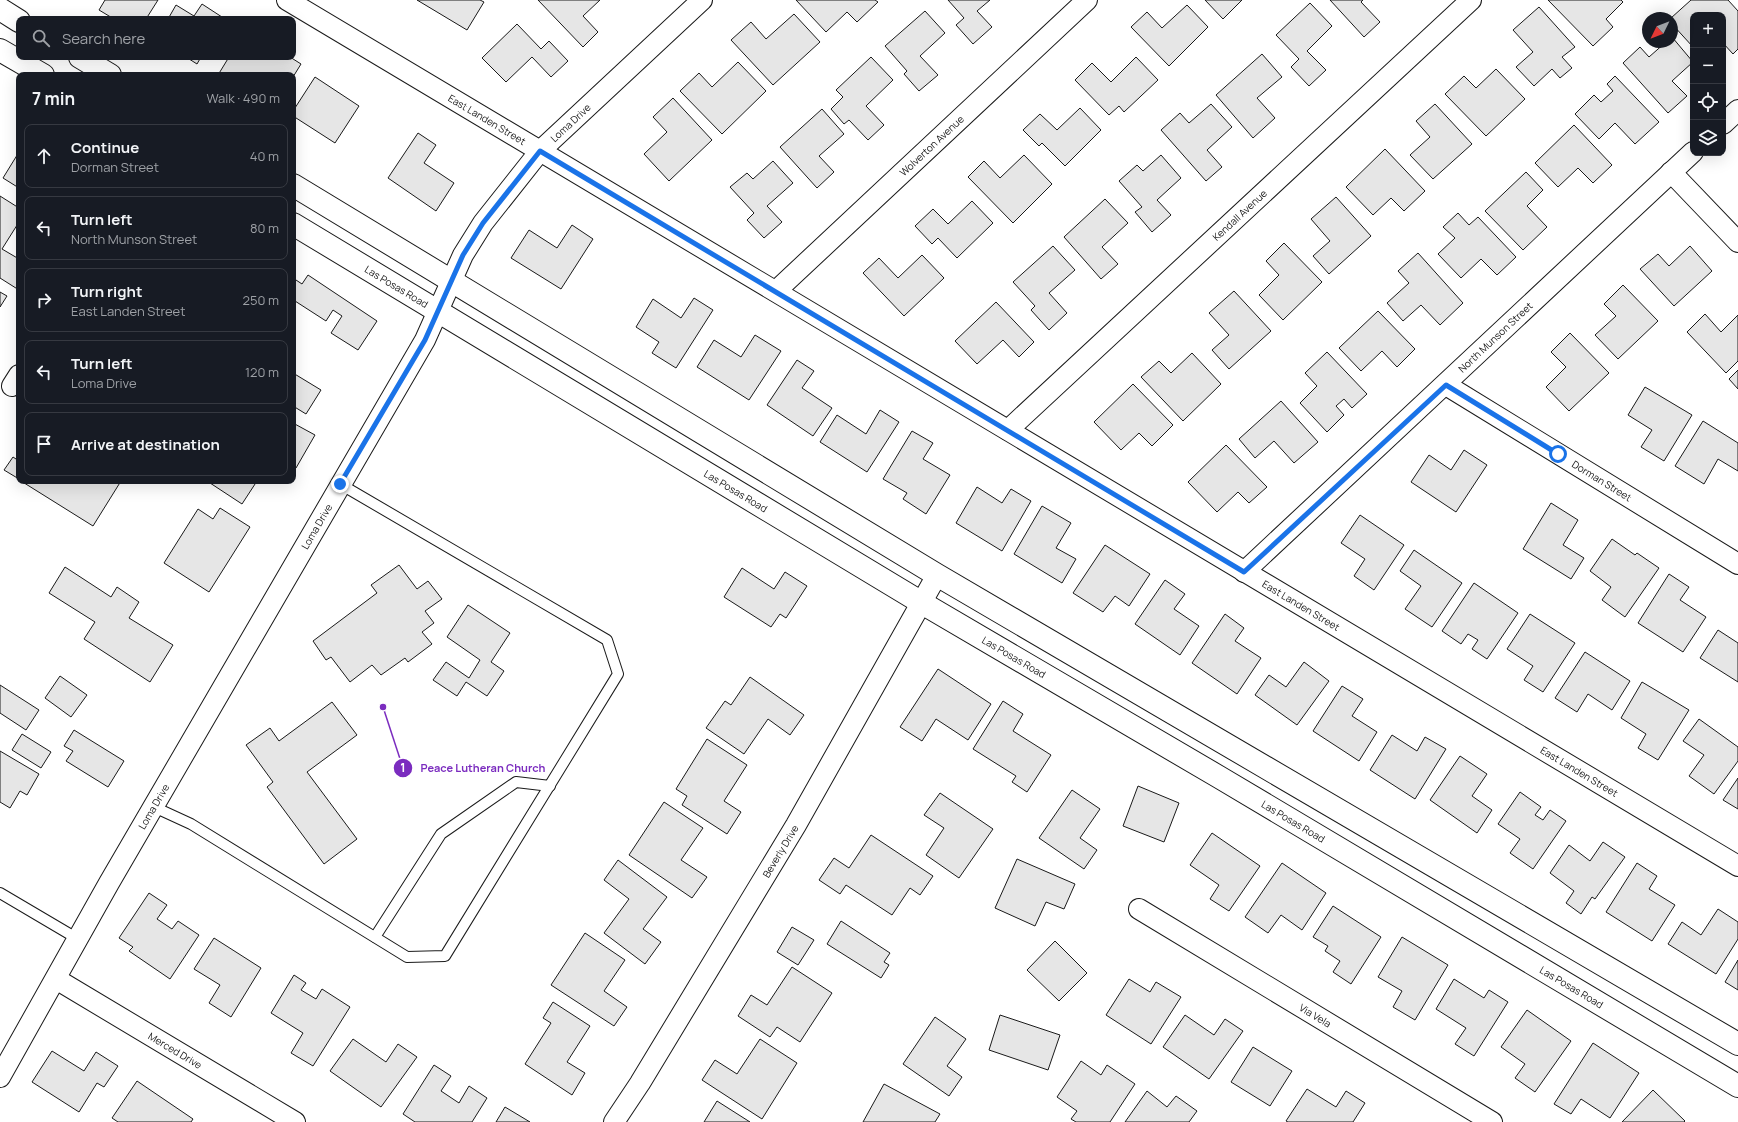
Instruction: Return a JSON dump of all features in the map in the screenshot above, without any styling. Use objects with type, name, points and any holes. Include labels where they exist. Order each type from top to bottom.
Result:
[{"type":"main road","points":[[0,10],[16,19]]},
{"type":"main road","points":[[0,50],[16,59]]},
{"type":"main road","points":[[17,60],[38,72]]},
{"type":"main road","points":[[85,60],[105,72]]},
{"type":"main road","points":[[296,187],[937,575],[1738,1044]]},
{"type":"main road","name":"Las Posas Road","points":[[296,226],[922,603],[1219,777],[1738,1086]]},
{"type":"street","name":"East Landen Street","points":[[287,0],[1738,866]]},
{"type":"street","name":"Loma Drive","points":[[0,1077],[340,484],[425,340],[463,255],[483,223],[540,151],[702,0]]},
{"type":"street","name":"Wolverton Avenue","points":[[776,291],[1087,0]]},
{"type":"street","name":"Kendall Avenue","points":[[1008,430],[1471,0]]},
{"type":"street","points":[[1726,121],[1738,110]]},
{"type":"street","name":"North Munson Street","points":[[1244,572],[1446,385],[1690,155]]},
{"type":"street","points":[[1671,172],[1738,242]]},
{"type":"street","name":"Dorman Street","points":[[1446,385],[1738,564]]},
{"type":"street","name":"Beverly Drive","points":[[614,1122],[644,1076],[796,824],[937,575]]},
{"type":"street","name":"Via Vela","points":[[1139,909],[1492,1122]]},
{"type":"street","name":"Merced Drive","points":[[56,979],[295,1122]]},
{"type":"lane","points":[[154,807],[191,824],[407,957],[446,956],[618,674],[607,640],[340,484]]},
{"type":"lane","points":[[375,938],[441,834],[516,782],[550,786]]},
{"type":"lane","points":[[0,893],[78,939]]},
{"type":"building","points":[[105,0],[158,0],[148,16],[109,16],[99,10]]},
{"type":"building","points":[[417,0],[480,0],[484,2],[467,30]]},
{"type":"building","points":[[538,0],[600,0],[583,16],[598,32],[583,47]]},
{"type":"building","points":[[796,0],[875,0],[878,2],[857,22],[847,12],[826,32]]},
{"type":"building","points":[[948,0],[990,0],[977,11],[992,27],[973,44],[956,25],[964,18]]},
{"type":"building","points":[[1205,0],[1242,0],[1223,19]]},
{"type":"building","points":[[1330,0],[1363,0],[1361,2],[1380,22],[1364,37]]},
{"type":"building","points":[[1548,0],[1621,0],[1623,2],[1606,19],[1613,27],[1593,46]]},
{"type":"building","points":[[1691,0],[1728,0],[1738,11],[1738,49],[1733,54],[1726,46],[1726,12],[1690,12],[1690,44],[1678,31],[1678,12]]},
{"type":"building","points":[[1310,3],[1332,26],[1307,51],[1326,70],[1309,86],[1291,67],[1299,59],[1276,35]]},
{"type":"building","points":[[202,4],[220,16],[194,16]]},
{"type":"building","points":[[176,5],[194,16],[170,16]]},
{"type":"building","points":[[1187,5],[1208,27],[1169,66],[1131,27],[1147,12],[1162,28]]},
{"type":"building","points":[[1539,7],[1575,47],[1562,57],[1572,68],[1560,78],[1552,69],[1534,86],[1516,67],[1533,52],[1513,30]]},
{"type":"building","points":[[925,11],[945,33],[920,56],[938,75],[919,91],[904,74],[907,71],[885,46]]},
{"type":"building","points":[[794,14],[820,42],[773,85],[731,40],[751,22],[766,39]]},
{"type":"building","points":[[517,24],[541,49],[549,41],[568,61],[551,77],[532,57],[506,82],[482,58]]},
{"type":"building","points":[[1678,44],[1690,58],[1690,65],[1672,81],[1687,96],[1668,113],[1623,63],[1640,47],[1649,57],[1659,48],[1678,48]]},
{"type":"building","points":[[1262,54],[1282,77],[1257,98],[1275,118],[1253,138],[1216,95]]},
{"type":"building","points":[[871,57],[893,80],[866,106],[884,125],[868,140],[849,120],[844,124],[831,109],[843,97],[836,90]]},
{"type":"building","points":[[1136,57],[1158,80],[1124,112],[1119,106],[1109,115],[1075,80],[1092,63],[1111,82]]},
{"type":"building","points":[[191,60],[199,60],[197,64]]},
{"type":"building","points":[[227,60],[295,60],[301,64],[296,72],[220,72]]},
{"type":"building","points":[[738,62],[766,91],[722,134],[680,91],[699,73],[712,87]]},
{"type":"building","points":[[1496,69],[1525,99],[1486,136],[1445,94],[1464,76],[1476,88]]},
{"type":"building","points":[[1615,76],[1659,122],[1635,144],[1615,123],[1599,139],[1575,114],[1594,95],[1601,102],[1613,91],[1607,84]]},
{"type":"building","points":[[315,77],[359,106],[335,143],[296,118],[296,106]]},
{"type":"building","points":[[673,98],[712,140],[669,181],[644,154],[667,132],[653,117]]},
{"type":"building","points":[[1211,104],[1232,127],[1207,150],[1222,167],[1206,181],[1161,130],[1180,113],[1189,123]]},
{"type":"building","points":[[1435,104],[1472,144],[1433,179],[1410,155],[1430,137],[1416,121]]},
{"type":"building","points":[[1080,108],[1101,130],[1065,166],[1042,143],[1039,146],[1023,130],[1040,114],[1057,130]]},
{"type":"building","points":[[822,109],[844,134],[819,156],[834,172],[817,188],[780,147]]},
{"type":"building","points":[[1574,125],[1612,165],[1593,183],[1578,168],[1558,187],[1535,163]]},
{"type":"building","points":[[418,133],[436,145],[424,163],[454,183],[436,211],[388,178]]},
{"type":"building","points":[[1385,149],[1425,191],[1404,211],[1391,198],[1373,215],[1346,187]]},
{"type":"building","points":[[1024,155],[1052,184],[1013,223],[968,177],[984,161],[1000,178]]},
{"type":"building","points":[[1161,155],[1181,178],[1157,200],[1171,215],[1152,232],[1135,212],[1142,207],[1119,181],[1137,165],[1143,171]]},
{"type":"building","points":[[16,157],[16,186],[3,178]]},
{"type":"building","points":[[773,161],[793,183],[767,206],[782,222],[764,238],[747,220],[754,213],[730,187],[747,173],[753,179]]},
{"type":"building","points":[[1526,172],[1543,190],[1527,206],[1547,227],[1523,250],[1485,211]]},
{"type":"building","points":[[0,196],[16,206],[16,227],[2,249],[16,257],[16,288],[0,278]]},
{"type":"building","points":[[1336,197],[1371,236],[1329,274],[1313,256],[1330,241],[1311,219]]},
{"type":"building","points":[[1105,199],[1128,223],[1102,247],[1118,264],[1101,279],[1064,237]]},
{"type":"building","points":[[972,201],[993,223],[957,258],[938,238],[932,244],[915,226],[933,209],[948,224]]},
{"type":"building","points":[[1458,213],[1469,225],[1478,217],[1516,257],[1497,275],[1481,259],[1461,278],[1438,254],[1455,238],[1443,227]]},
{"type":"building","points":[[572,225],[593,239],[561,289],[511,258],[529,230],[557,248]]},
{"type":"building","points":[[1284,243],[1322,282],[1283,320],[1259,295],[1279,275],[1266,261]]},
{"type":"building","points":[[1053,246],[1075,270],[1049,293],[1067,313],[1049,330],[1031,310],[1035,306],[1013,282]]},
{"type":"building","points":[[1690,246],[1712,271],[1674,306],[1640,269],[1658,254],[1669,266]]},
{"type":"building","points":[[1418,253],[1463,303],[1440,325],[1421,305],[1403,321],[1387,303],[1409,283],[1398,271]]},
{"type":"building","points":[[922,255],[944,278],[904,316],[863,273],[879,258],[898,278]]},
{"type":"building","points":[[308,275],[377,321],[358,350],[331,333],[342,316],[333,310],[326,321],[296,302],[296,280],[302,284]]},
{"type":"building","points":[[1623,285],[1658,321],[1618,359],[1595,335],[1616,316],[1604,304]]},
{"type":"building","points":[[1234,291],[1271,331],[1229,369],[1212,350],[1229,335],[1209,313]]},
{"type":"building","points":[[0,292],[7,296],[0,307]]},
{"type":"building","points":[[694,298],[713,310],[676,368],[652,353],[659,342],[636,327],[653,299],[681,318]]},
{"type":"building","points":[[996,302],[1034,342],[1019,357],[1003,340],[977,364],[955,341]]},
{"type":"building","points":[[1378,311],[1415,349],[1397,367],[1382,351],[1361,371],[1339,348]]},
{"type":"building","points":[[1705,314],[1721,332],[1738,315],[1738,361],[1726,373],[1687,332]]},
{"type":"building","points":[[1570,333],[1609,373],[1569,411],[1546,387],[1566,367],[1551,352]]},
{"type":"building","points":[[755,335],[781,351],[749,400],[697,367],[714,340],[741,357]]},
{"type":"building","points":[[1327,352],[1367,394],[1352,408],[1344,399],[1336,406],[1344,415],[1327,432],[1300,403],[1317,386],[1305,373]]},
{"type":"building","points":[[1192,353],[1221,384],[1183,421],[1141,377],[1159,361],[1171,373]]},
{"type":"building","points":[[797,360],[814,371],[802,388],[832,408],[813,436],[767,405]]},
{"type":"building","points":[[1738,370],[1738,389],[1729,379]]},
{"type":"building","points":[[296,375],[321,390],[306,414],[296,408]]},
{"type":"building","points":[[1133,384],[1173,425],[1152,446],[1139,433],[1121,450],[1094,422]]},
{"type":"building","points":[[1645,387],[1692,415],[1664,461],[1641,447],[1652,430],[1628,415]]},
{"type":"building","points":[[1281,401],[1318,442],[1294,463],[1274,441],[1255,458],[1239,439]]},
{"type":"building","points":[[880,410],[899,422],[867,472],[820,442],[837,415],[866,434]]},
{"type":"building","points":[[1703,421],[1738,443],[1738,471],[1718,459],[1704,484],[1675,466]]},
{"type":"building","points":[[296,425],[315,435],[296,468]]},
{"type":"building","points":[[912,431],[933,443],[923,459],[950,475],[926,514],[903,499],[907,493],[883,479]]},
{"type":"building","points":[[1226,445],[1267,487],[1249,503],[1238,492],[1217,512],[1188,482]]},
{"type":"building","points":[[1464,450],[1487,465],[1456,512],[1411,482],[1429,455],[1451,470]]},
{"type":"building","points":[[13,457],[16,459],[16,477],[4,470]]},
{"type":"building","points":[[26,484],[119,484],[93,526]]},
{"type":"building","points":[[212,484],[255,484],[242,504]]},
{"type":"building","points":[[977,487],[1002,503],[1011,489],[1031,501],[1002,551],[956,523]]},
{"type":"building","points":[[1551,503],[1578,520],[1563,545],[1584,558],[1571,579],[1523,549]]},
{"type":"building","points":[[1042,506],[1071,523],[1056,548],[1076,559],[1062,583],[1014,554]]},
{"type":"building","points":[[220,508],[250,527],[209,592],[164,563],[198,509],[213,519]]},
{"type":"building","points":[[1360,515],[1404,545],[1374,590],[1354,576],[1365,559],[1341,543]]},
{"type":"building","points":[[1612,539],[1635,555],[1637,553],[1659,568],[1625,617],[1602,600],[1611,587],[1590,571]]},
{"type":"building","points":[[1105,545],[1150,574],[1129,606],[1115,596],[1103,612],[1073,593]]},
{"type":"building","points":[[1414,550],[1462,583],[1432,627],[1405,609],[1421,586],[1400,571]]},
{"type":"building","points":[[399,565],[417,589],[428,581],[442,599],[425,611],[434,623],[422,632],[432,644],[408,662],[405,658],[381,675],[372,665],[350,682],[331,657],[326,660],[313,641],[377,593],[371,585]]},
{"type":"building","points":[[65,567],[111,597],[117,587],[139,602],[129,618],[173,645],[150,682],[84,639],[95,622],[49,593]]},
{"type":"building","points":[[742,568],[774,589],[785,572],[807,586],[786,618],[780,614],[771,627],[724,597]]},
{"type":"building","points":[[1669,574],[1689,587],[1680,600],[1706,617],[1683,652],[1638,623]]},
{"type":"building","points":[[1165,580],[1185,594],[1174,609],[1199,626],[1180,655],[1135,624]]},
{"type":"building","points":[[1474,583],[1518,613],[1487,659],[1472,649],[1478,640],[1468,634],[1461,644],[1442,631]]},
{"type":"building","points":[[468,605],[510,633],[491,662],[504,671],[487,696],[466,682],[457,696],[433,680],[446,662],[469,678],[480,660],[447,637]]},
{"type":"building","points":[[1225,614],[1244,628],[1235,641],[1261,658],[1237,694],[1192,663]]},
{"type":"building","points":[[1530,614],[1575,643],[1543,692],[1524,680],[1533,666],[1507,649]]},
{"type":"building","points":[[1718,630],[1738,643],[1738,682],[1700,658]]},
{"type":"building","points":[[1585,652],[1630,681],[1612,710],[1588,694],[1577,712],[1555,698]]},
{"type":"building","points":[[1304,662],[1329,681],[1297,725],[1255,695],[1269,675],[1286,687]]},
{"type":"building","points":[[938,669],[991,704],[968,740],[936,719],[922,741],[900,727]]},
{"type":"building","points":[[60,676],[87,695],[71,717],[45,698]]},
{"type":"building","points":[[750,677],[804,715],[790,735],[768,719],[744,754],[706,728],[725,701],[731,705]]},
{"type":"building","points":[[1642,682],[1689,710],[1658,760],[1638,748],[1646,734],[1621,718]]},
{"type":"building","points":[[0,685],[39,710],[26,730],[0,713]]},
{"type":"building","points":[[1342,686],[1363,699],[1352,716],[1377,732],[1359,761],[1313,731]]},
{"type":"building","points":[[1003,701],[1023,714],[1013,731],[1051,755],[1027,792],[1012,782],[1016,776],[973,749]]},
{"type":"building","points":[[332,702],[357,735],[307,772],[357,839],[324,864],[267,787],[273,782],[246,745],[270,728],[279,741]]},
{"type":"building","points":[[1699,719],[1738,747],[1738,761],[1714,794],[1689,776],[1704,755],[1683,741]]},
{"type":"building","points":[[74,730],[124,761],[108,787],[66,761],[73,751],[64,746]]},
{"type":"building","points":[[22,734],[51,752],[41,768],[12,750]]},
{"type":"building","points":[[1392,735],[1417,751],[1425,737],[1446,749],[1415,799],[1370,770]]},
{"type":"building","points":[[707,739],[747,765],[724,801],[741,812],[727,834],[682,805],[687,796],[676,789]]},
{"type":"building","points":[[0,751],[39,774],[27,795],[20,791],[10,808],[0,802]]},
{"type":"building","points":[[1460,756],[1487,774],[1472,796],[1492,810],[1477,833],[1430,800]]},
{"type":"building","points":[[1738,778],[1738,809],[1723,800]]},
{"type":"building","points":[[1138,786],[1179,803],[1164,842],[1123,826]]},
{"type":"building","points":[[1072,790],[1100,809],[1080,838],[1097,850],[1084,869],[1039,838]]},
{"type":"building","points":[[1520,792],[1541,807],[1535,815],[1543,820],[1550,810],[1566,821],[1533,869],[1510,853],[1520,839],[1498,824]]},
{"type":"building","points":[[940,793],[993,829],[959,878],[926,855],[944,828],[924,815]]},
{"type":"building","points":[[664,802],[703,828],[681,860],[707,877],[692,898],[629,855]]},
{"type":"building","points":[[1212,833],[1260,866],[1229,911],[1210,899],[1219,885],[1190,865]]},
{"type":"building","points":[[871,835],[933,876],[920,895],[910,888],[892,915],[846,885],[840,894],[819,880],[834,858],[849,868]]},
{"type":"building","points":[[1603,842],[1625,857],[1595,899],[1592,897],[1581,914],[1566,903],[1574,891],[1550,873],[1569,845],[1590,861]]},
{"type":"building","points":[[1017,859],[1075,884],[1064,909],[1046,902],[1035,926],[995,908]]},
{"type":"building","points":[[618,860],[667,897],[643,929],[661,942],[645,964],[604,933],[629,899],[604,880]]},
{"type":"building","points":[[1282,863],[1326,893],[1302,930],[1281,915],[1268,933],[1245,917]]},
{"type":"building","points":[[1637,863],[1657,876],[1649,889],[1675,905],[1652,941],[1606,912]]},
{"type":"building","points":[[149,893],[167,905],[157,919],[172,929],[178,921],[199,935],[170,979],[129,951],[133,947],[119,938]]},
{"type":"building","points":[[1333,906],[1381,937],[1351,984],[1333,972],[1340,961],[1325,951],[1328,946],[1313,937]]},
{"type":"building","points":[[1718,909],[1738,922],[1738,939],[1716,974],[1668,944],[1682,922],[1701,935]]},
{"type":"building","points":[[841,921],[890,953],[884,962],[889,965],[881,978],[827,944]]},
{"type":"building","points":[[792,927],[814,940],[798,965],[777,952]]},
{"type":"building","points":[[585,933],[625,960],[604,991],[627,1007],[614,1026],[551,985]]},
{"type":"building","points":[[1402,937],[1448,965],[1415,1020],[1393,1007],[1402,991],[1378,977]]},
{"type":"building","points":[[214,938],[261,968],[231,1017],[209,1003],[220,985],[194,969]]},
{"type":"building","points":[[1055,941],[1087,973],[1059,1001],[1027,970]]},
{"type":"building","points":[[1738,960],[1738,990],[1725,982]]},
{"type":"building","points":[[792,967],[832,993],[800,1042],[777,1027],[770,1037],[738,1016],[751,995],[767,1005]]},
{"type":"building","points":[[294,975],[306,983],[301,990],[316,999],[322,989],[350,1007],[313,1066],[291,1053],[303,1033],[271,1013]]},
{"type":"building","points":[[1129,979],[1150,992],[1156,982],[1181,997],[1151,1044],[1106,1015]]},
{"type":"building","points":[[1454,979],[1484,998],[1489,990],[1508,1002],[1474,1056],[1455,1044],[1466,1028],[1436,1009]]},
{"type":"building","points":[[553,1002],[590,1026],[567,1062],[585,1073],[572,1095],[525,1064],[551,1023],[543,1018]]},
{"type":"building","points":[[1527,1010],[1571,1041],[1535,1092],[1515,1078],[1525,1064],[1501,1047]]},
{"type":"building","points":[[1000,1015],[1060,1035],[1048,1070],[989,1050]]},
{"type":"building","points":[[1185,1015],[1214,1035],[1225,1019],[1243,1031],[1209,1079],[1163,1047]]},
{"type":"building","points":[[935,1017],[966,1039],[947,1066],[962,1077],[949,1096],[903,1064]]},
{"type":"building","points":[[353,1039],[386,1062],[398,1044],[417,1057],[381,1107],[330,1071]]},
{"type":"building","points":[[760,1039],[797,1063],[762,1119],[702,1080],[715,1060],[737,1074]]},
{"type":"building","points":[[1593,1043],[1639,1073],[1610,1118],[1581,1099],[1571,1114],[1554,1104]]},
{"type":"building","points":[[1253,1047],[1292,1071],[1270,1106],[1231,1082]]},
{"type":"building","points":[[52,1051],[84,1071],[96,1052],[118,1066],[104,1087],[97,1083],[79,1112],[32,1082]]},
{"type":"building","points":[[1081,1061],[1101,1075],[1107,1065],[1135,1084],[1110,1122],[1076,1122],[1071,1119],[1077,1111],[1057,1097]]},
{"type":"building","points":[[434,1065],[451,1076],[441,1091],[459,1103],[469,1086],[487,1098],[472,1122],[415,1122],[403,1114]]},
{"type":"building","points":[[137,1081],[193,1119],[191,1122],[118,1122],[112,1118]]},
{"type":"building","points":[[884,1084],[940,1114],[935,1122],[863,1122]]},
{"type":"building","points":[[1307,1089],[1336,1107],[1346,1091],[1365,1103],[1353,1122],[1286,1121]]},
{"type":"building","points":[[1653,1090],[1685,1121],[1622,1122]]},
{"type":"building","points":[[1147,1091],[1167,1107],[1176,1096],[1197,1111],[1189,1122],[1125,1122]]},
{"type":"building","points":[[717,1101],[750,1122],[704,1122]]},
{"type":"building","points":[[505,1107],[530,1122],[496,1122]]},
{"type":"place","name":"Peace Lutheran Church","points":[[383,707]]},
{"type":"route","points":[[340,484],[425,340],[463,255],[483,223],[506,192],[540,151],[1244,572],[1446,385],[1558,454]]}]
